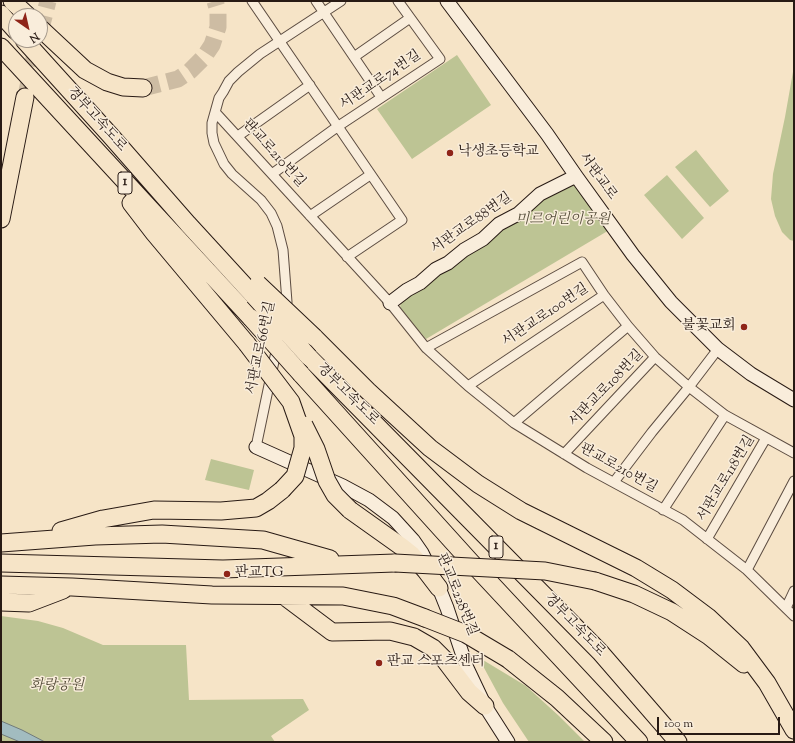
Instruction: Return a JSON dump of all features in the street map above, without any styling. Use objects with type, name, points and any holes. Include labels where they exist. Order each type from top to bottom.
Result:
[{"type":"highway","points":[[12,1],[19,8]]},
{"type":"highway","points":[[1,14],[8,22]]},
{"type":"highway","points":[[48,35],[85,70],[107,82],[123,87],[143,88]]},
{"type":"highway","name":"경부고속도로","points":[[1,47],[251,318],[470,561],[639,742]]},
{"type":"highway","name":"경부고속도로","points":[[31,48],[188,224],[256,290],[309,357],[600,652],[678,742]]},
{"type":"highway","points":[[1,219],[25,97]]},
{"type":"highway","points":[[54,106],[154,233],[247,344],[291,402],[316,448],[327,481],[334,495],[350,510],[412,555],[439,588]]},
{"type":"highway","points":[[256,290],[314,337],[368,391],[430,448],[478,484],[521,511],[636,568],[672,590],[708,617],[741,648],[767,683],[794,730]]},
{"type":"highway","points":[[27,542],[103,519],[154,510],[222,511],[256,508],[282,490],[295,476],[303,448],[303,436],[291,402]]},
{"type":"highway","points":[[1,543],[95,536],[162,534],[222,537],[264,540],[343,563]]},
{"type":"highway","points":[[1,563],[19,562],[70,565],[223,569],[343,563],[395,563],[545,571],[594,581],[634,594],[672,612],[709,636],[767,683]]},
{"type":"highway","points":[[7,585],[212,595],[343,596],[392,606],[466,634],[508,659],[558,698],[604,742]]},
{"type":"highway","points":[[1,602],[29,602],[72,587]]},
{"type":"highway","points":[[284,596],[332,632],[390,631],[414,637],[433,648],[444,659],[469,692],[485,706]]},
{"type":"street","points":[[252,1],[337,127]]},
{"type":"street","points":[[316,1],[381,97]]},
{"type":"street","name":"서판교로66번길","points":[[256,447],[287,302],[283,250],[271,213],[261,200],[232,174],[218,154],[214,143],[212,123],[219,98],[229,81],[238,72],[260,54],[341,1]]},
{"type":"street","points":[[354,57],[410,18],[398,1]]},
{"type":"street","name":"서판교로","points":[[447,1],[547,134],[633,255],[671,302],[718,349],[751,374],[794,400]]},
{"type":"street","name":"서판교로74번길","points":[[272,174],[337,127],[440,59],[410,18]]},
{"type":"street","points":[[238,136],[310,85]]},
{"type":"street","name":"판교로210번길","points":[[215,112],[390,303],[426,348],[468,386],[514,423],[564,454],[683,520],[747,570],[794,616]]},
{"type":"street","name":"서판교로74번길","points":[[337,127],[402,220],[347,256]]},
{"type":"street","points":[[310,216],[370,175]]},
{"type":"street","name":"서판교로88번길","points":[[390,303],[407,290],[420,283],[436,269],[448,263],[464,250],[484,239],[499,224],[518,214],[540,194],[576,176]]},
{"type":"street","points":[[426,348],[582,262],[604,295]]},
{"type":"street","name":"서판교로100번길","points":[[468,386],[604,295],[655,357]]},
{"type":"street","points":[[514,423],[628,326]]},
{"type":"street","points":[[614,482],[718,349]]},
{"type":"street","name":"서판교로108번길","points":[[564,454],[655,357],[689,387],[725,415],[766,438]]},
{"type":"street","points":[[663,510],[725,415]]},
{"type":"street","name":"서판교로118번길","points":[[707,539],[766,438],[794,453]]},
{"type":"street","name":"판교로228번길","points":[[256,447],[343,486],[369,500],[393,518],[412,540],[422,553],[439,588],[467,668],[485,706],[508,742]]},
{"type":"street","points":[[747,570],[794,481]]},
{"type":"street","points":[[786,608],[794,591]]},
{"type":"green space","points":[[457,55],[491,105],[412,159],[377,109]]},
{"type":"green space","points":[[794,66],[794,241],[790,240],[782,232],[775,216],[771,199],[773,174]]},
{"type":"green space","points":[[696,150],[729,191],[710,207],[675,167]]},
{"type":"green space","points":[[667,175],[704,218],[682,239],[644,195]]},
{"type":"green space","name":"미르어린이공원","points":[[564,182],[577,184],[611,229],[426,339],[400,309],[401,299]]},
{"type":"green space","points":[[211,459],[254,470],[249,490],[205,480]]},
{"type":"green space","name":"화랑공원","points":[[1,616],[38,621],[63,628],[103,645],[186,645],[189,700],[303,699],[309,710],[271,736],[275,742],[1,742]]},
{"type":"green space","points":[[476,653],[482,655],[483,660],[526,686],[585,742],[529,742],[503,703]]},
{"type":"water","points":[[1,721],[45,742],[20,742],[1,734]]},
{"type":"tunnel","points":[[46,8],[48,1]]},
{"type":"tunnel","points":[[143,88],[178,79],[190,71],[204,57],[212,45],[218,27],[218,11],[215,1]]},
{"type":"tunnel","points":[[27,91],[36,48]]},
{"type":"place","name":"낙생초등학교","points":[[450,153]]},
{"type":"place","name":"불꽃교회","points":[[744,327]]},
{"type":"place","name":"판교TG","points":[[227,574]]},
{"type":"place","name":"판교 스포츠센터","points":[[379,663]]}]
